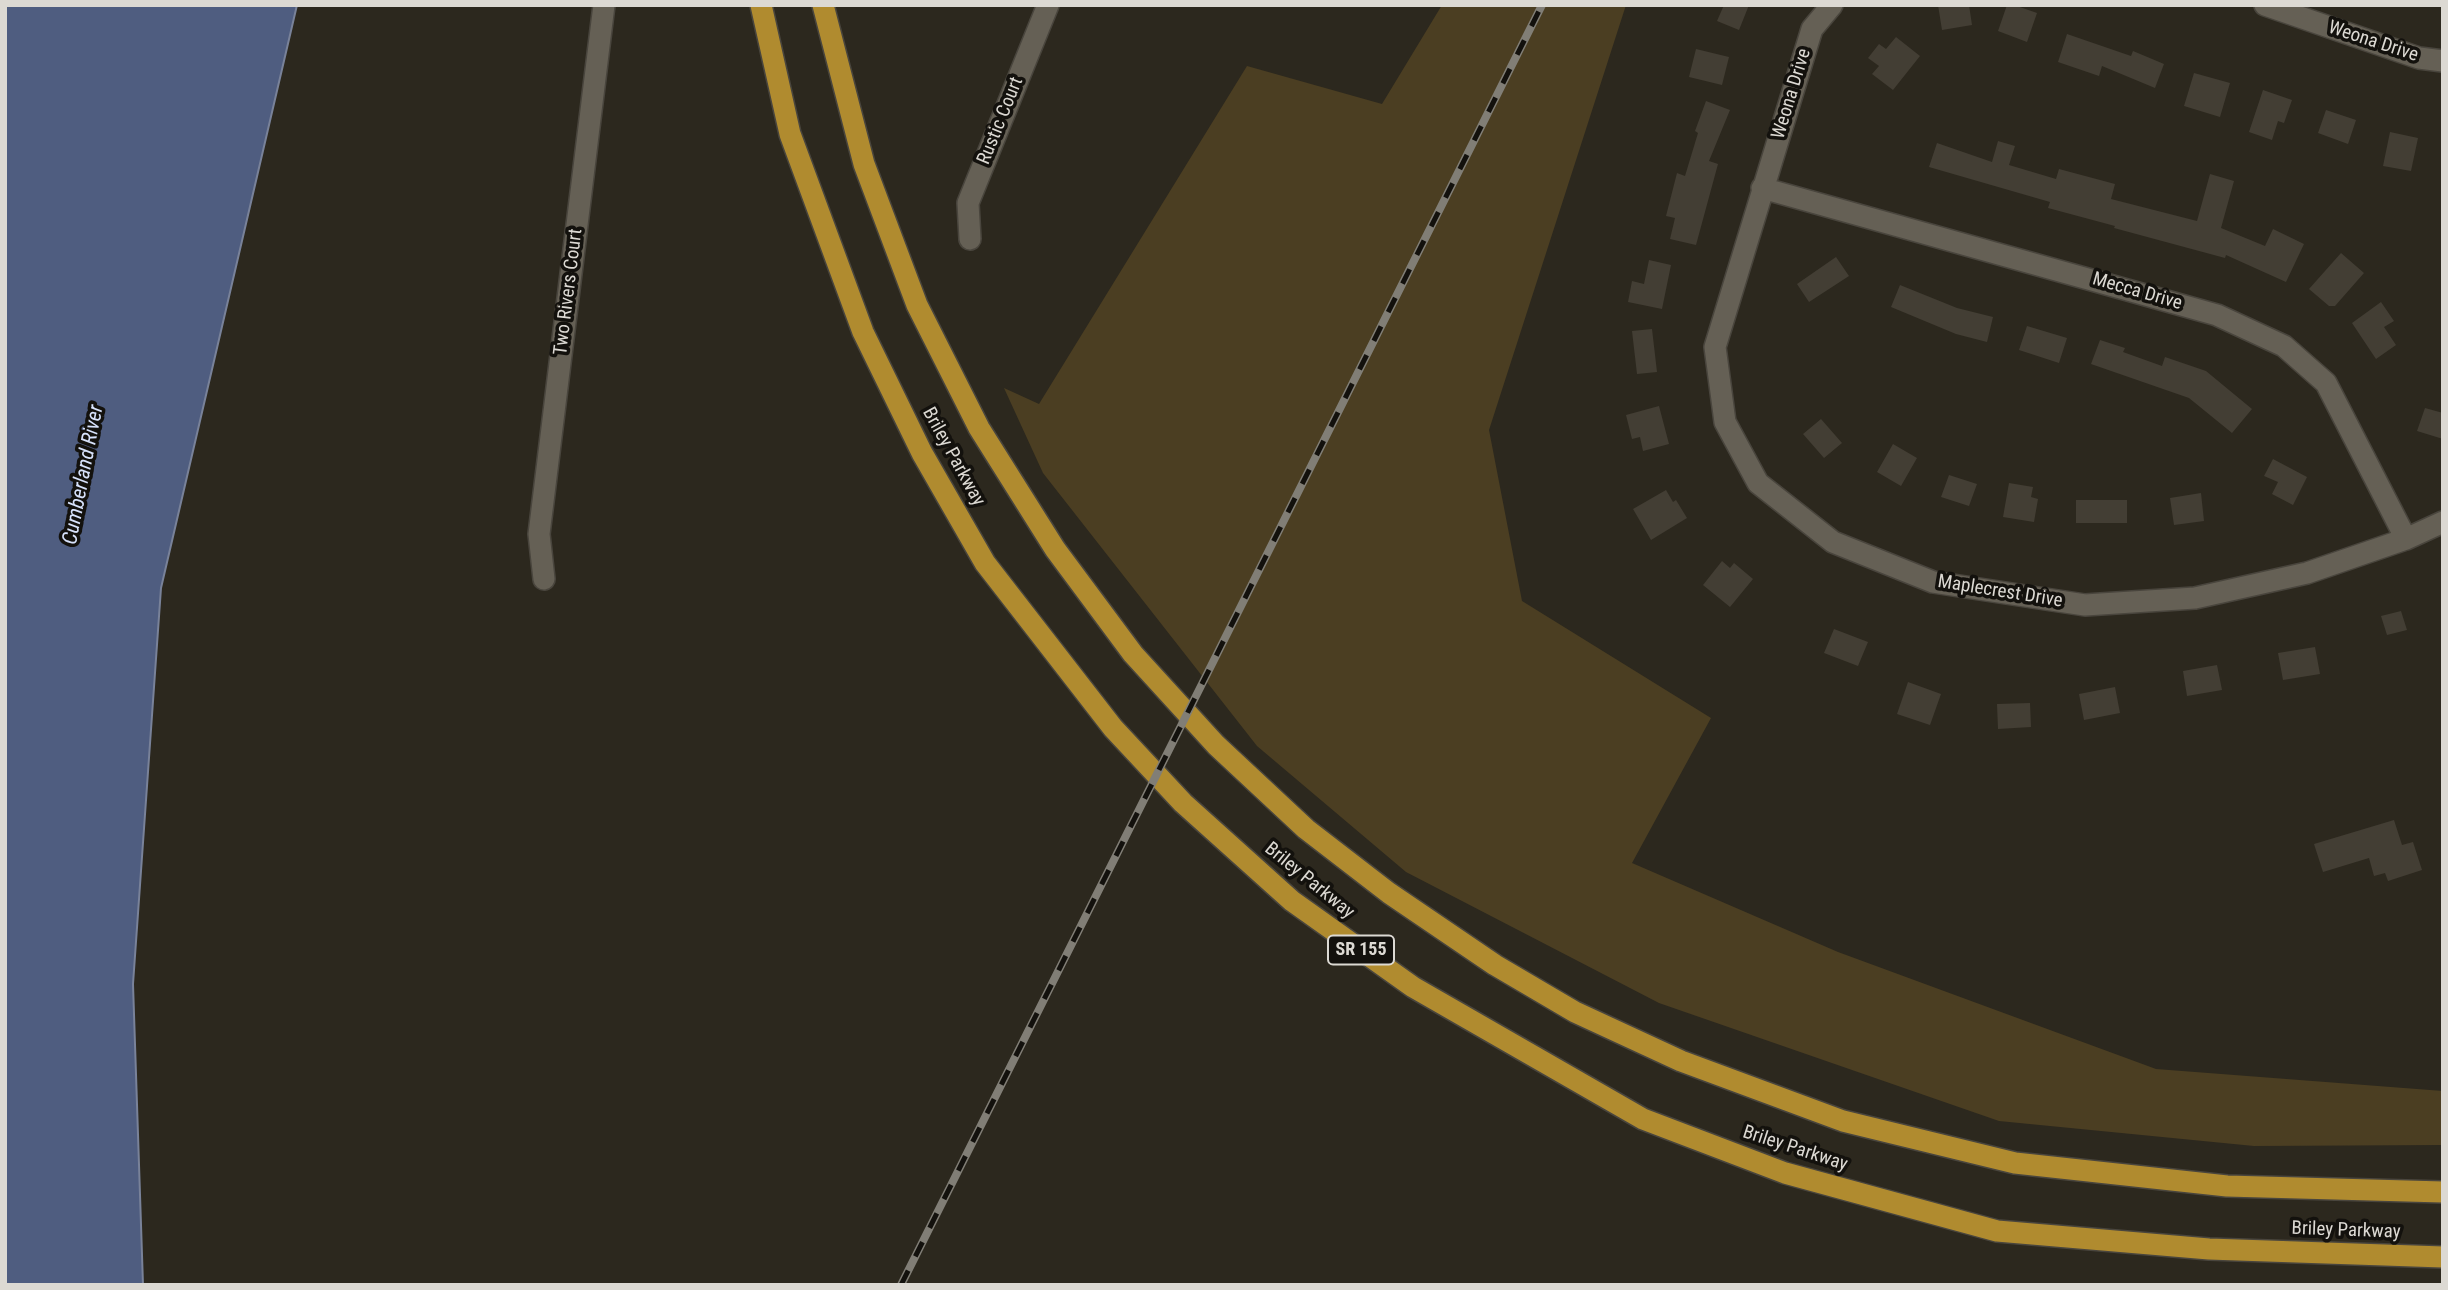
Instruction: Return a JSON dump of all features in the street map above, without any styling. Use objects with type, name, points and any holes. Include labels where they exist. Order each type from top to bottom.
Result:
[{"type":"highway","name":"Briley Parkway","points":[[761,5],[789,134],[863,332],[922,453],[985,563],[1113,728],[1184,803],[1292,901],[1413,987],[1643,1119],[1785,1173],[1997,1231],[2209,1249],[2443,1257]]},
{"type":"highway","name":"Briley Parkway","points":[[823,5],[864,164],[917,305],[979,428],[1055,549],[1133,654],[1216,745],[1306,829],[1389,892],[1495,965],[1575,1012],[1681,1061],[1843,1121],[2015,1163],[2227,1186],[2443,1192]]},
{"type":"street","name":"Two Rivers Court","points":[[544,579],[539,534],[604,5]]},
{"type":"street","name":"Rustic Court","points":[[971,239],[968,203],[1048,5]]},
{"type":"street","name":"Weona Drive","points":[[1762,188],[1812,29],[1832,5]]},
{"type":"street","name":"Weona Drive","points":[[2265,5],[2420,58],[2443,61]]},
{"type":"street","name":"Mecca Drive","points":[[1762,188],[2217,315],[2284,346],[2326,383],[2406,539]]},
{"type":"street","name":"Maplecrest Drive","points":[[1762,188],[1715,347],[1725,422],[1758,482],[1833,542],[1933,582],[2085,605],[2195,598],[2307,573],[2406,539],[2443,522]]},
{"type":"shaded area","points":[[1442,5],[1626,5],[1489,430],[1522,601],[1711,718],[1632,863],[1838,952],[2156,1069],[2443,1091],[2443,1145],[2254,1146],[1999,1121],[1659,1003],[1406,872],[1257,746],[1043,473],[1004,388],[1039,404],[1247,66],[1382,104]]},
{"type":"water","name":"Cumberland River","points":[[5,5],[297,5],[161,588],[133,984],[143,1285],[5,1285]]},
{"type":"building","points":[[1724,5],[1749,5],[1739,30],[1717,21]]},
{"type":"building","points":[[1938,5],[1969,5],[1972,25],[1942,30]]},
{"type":"building","points":[[2007,5],[2037,13],[2027,42],[1998,31]]},
{"type":"building","points":[[2067,34],[2131,56],[2133,51],[2164,64],[2155,88],[2102,66],[2099,76],[2058,62]]},
{"type":"building","points":[[1896,37],[1920,56],[1893,90],[1872,74],[1879,66],[1868,58],[1879,44],[1886,49]]},
{"type":"building","points":[[1696,49],[1729,57],[1722,85],[1689,77]]},
{"type":"building","points":[[2194,73],[2230,83],[2220,117],[2184,106]]},
{"type":"building","points":[[2263,90],[2292,100],[2284,123],[2278,121],[2272,140],[2249,132]]},
{"type":"building","points":[[1706,101],[1730,110],[1709,161],[1718,164],[1696,245],[1670,239],[1675,218],[1666,216],[1677,173],[1685,176],[1698,133],[1695,131]]},
{"type":"building","points":[[2326,110],[2356,120],[2348,144],[2318,133]]},
{"type":"building","points":[[2390,132],[2418,138],[2411,171],[2383,166]]},
{"type":"building","points":[[1998,141],[2015,146],[2009,165],[2056,179],[2059,169],[2115,184],[2111,199],[2197,221],[2210,174],[2234,181],[2221,228],[2265,246],[2273,229],[2304,244],[2286,282],[2226,255],[2225,258],[2114,228],[2115,226],[2048,208],[2050,202],[1929,167],[1937,143],[1992,162]]},
{"type":"building","points":[[2341,253],[2364,273],[2335,306],[2329,306],[2309,289]]},
{"type":"building","points":[[1836,257],[1849,276],[1809,302],[1797,284]]},
{"type":"building","points":[[1649,260],[1671,265],[1662,309],[1628,302],[1632,281],[1644,284]]},
{"type":"building","points":[[1900,285],[1957,308],[1993,317],[1987,342],[1956,334],[1891,307]]},
{"type":"building","points":[[2381,302],[2394,321],[2384,327],[2396,345],[2376,359],[2352,323]]},
{"type":"building","points":[[2027,326],[2067,338],[2059,363],[2019,350]]},
{"type":"building","points":[[1652,329],[1657,372],[1637,374],[1632,331]]},
{"type":"building","points":[[2100,340],[2125,348],[2123,352],[2162,366],[2165,357],[2206,371],[2252,409],[2232,433],[2189,398],[2091,364]]},
{"type":"building","points":[[1659,406],[1669,444],[1643,451],[1640,437],[1632,439],[1626,415]]},
{"type":"building","points":[[2425,408],[2443,413],[2443,439],[2417,431]]},
{"type":"building","points":[[1821,419],[1842,443],[1824,458],[1803,434]]},
{"type":"building","points":[[1893,444],[1917,458],[1901,486],[1877,472]]},
{"type":"building","points":[[2273,459],[2307,477],[2293,505],[2272,494],[2278,482],[2264,476]]},
{"type":"building","points":[[1949,475],[1977,484],[1969,506],[1941,497]]},
{"type":"building","points":[[2009,483],[2033,487],[2031,497],[2038,499],[2034,522],[2003,517]]},
{"type":"building","points":[[1666,490],[1687,518],[1651,540],[1633,509]]},
{"type":"building","points":[[2201,493],[2204,521],[2174,525],[2170,498]]},
{"type":"building","points":[[2076,500],[2127,500],[2127,523],[2076,523]]},
{"type":"building","points":[[1722,561],[1730,568],[1734,563],[1753,579],[1730,607],[1703,585]]},
{"type":"building","points":[[2401,611],[2407,630],[2387,635],[2381,616]]},
{"type":"building","points":[[1834,629],[1868,642],[1858,666],[1824,653]]},
{"type":"building","points":[[2315,647],[2320,674],[2283,680],[2278,653]]},
{"type":"building","points":[[2217,665],[2222,690],[2187,696],[2183,671]]},
{"type":"building","points":[[1908,682],[1941,694],[1930,725],[1897,714]]},
{"type":"building","points":[[2115,687],[2120,713],[2084,720],[2079,694]]},
{"type":"building","points":[[2030,703],[2031,727],[1998,729],[1997,704]]},
{"type":"building","points":[[2394,820],[2402,845],[2413,842],[2422,870],[2388,881],[2385,873],[2374,876],[2369,858],[2323,872],[2314,844]]},
{"type":"railway","points":[[901,1285],[1542,5]]}]
